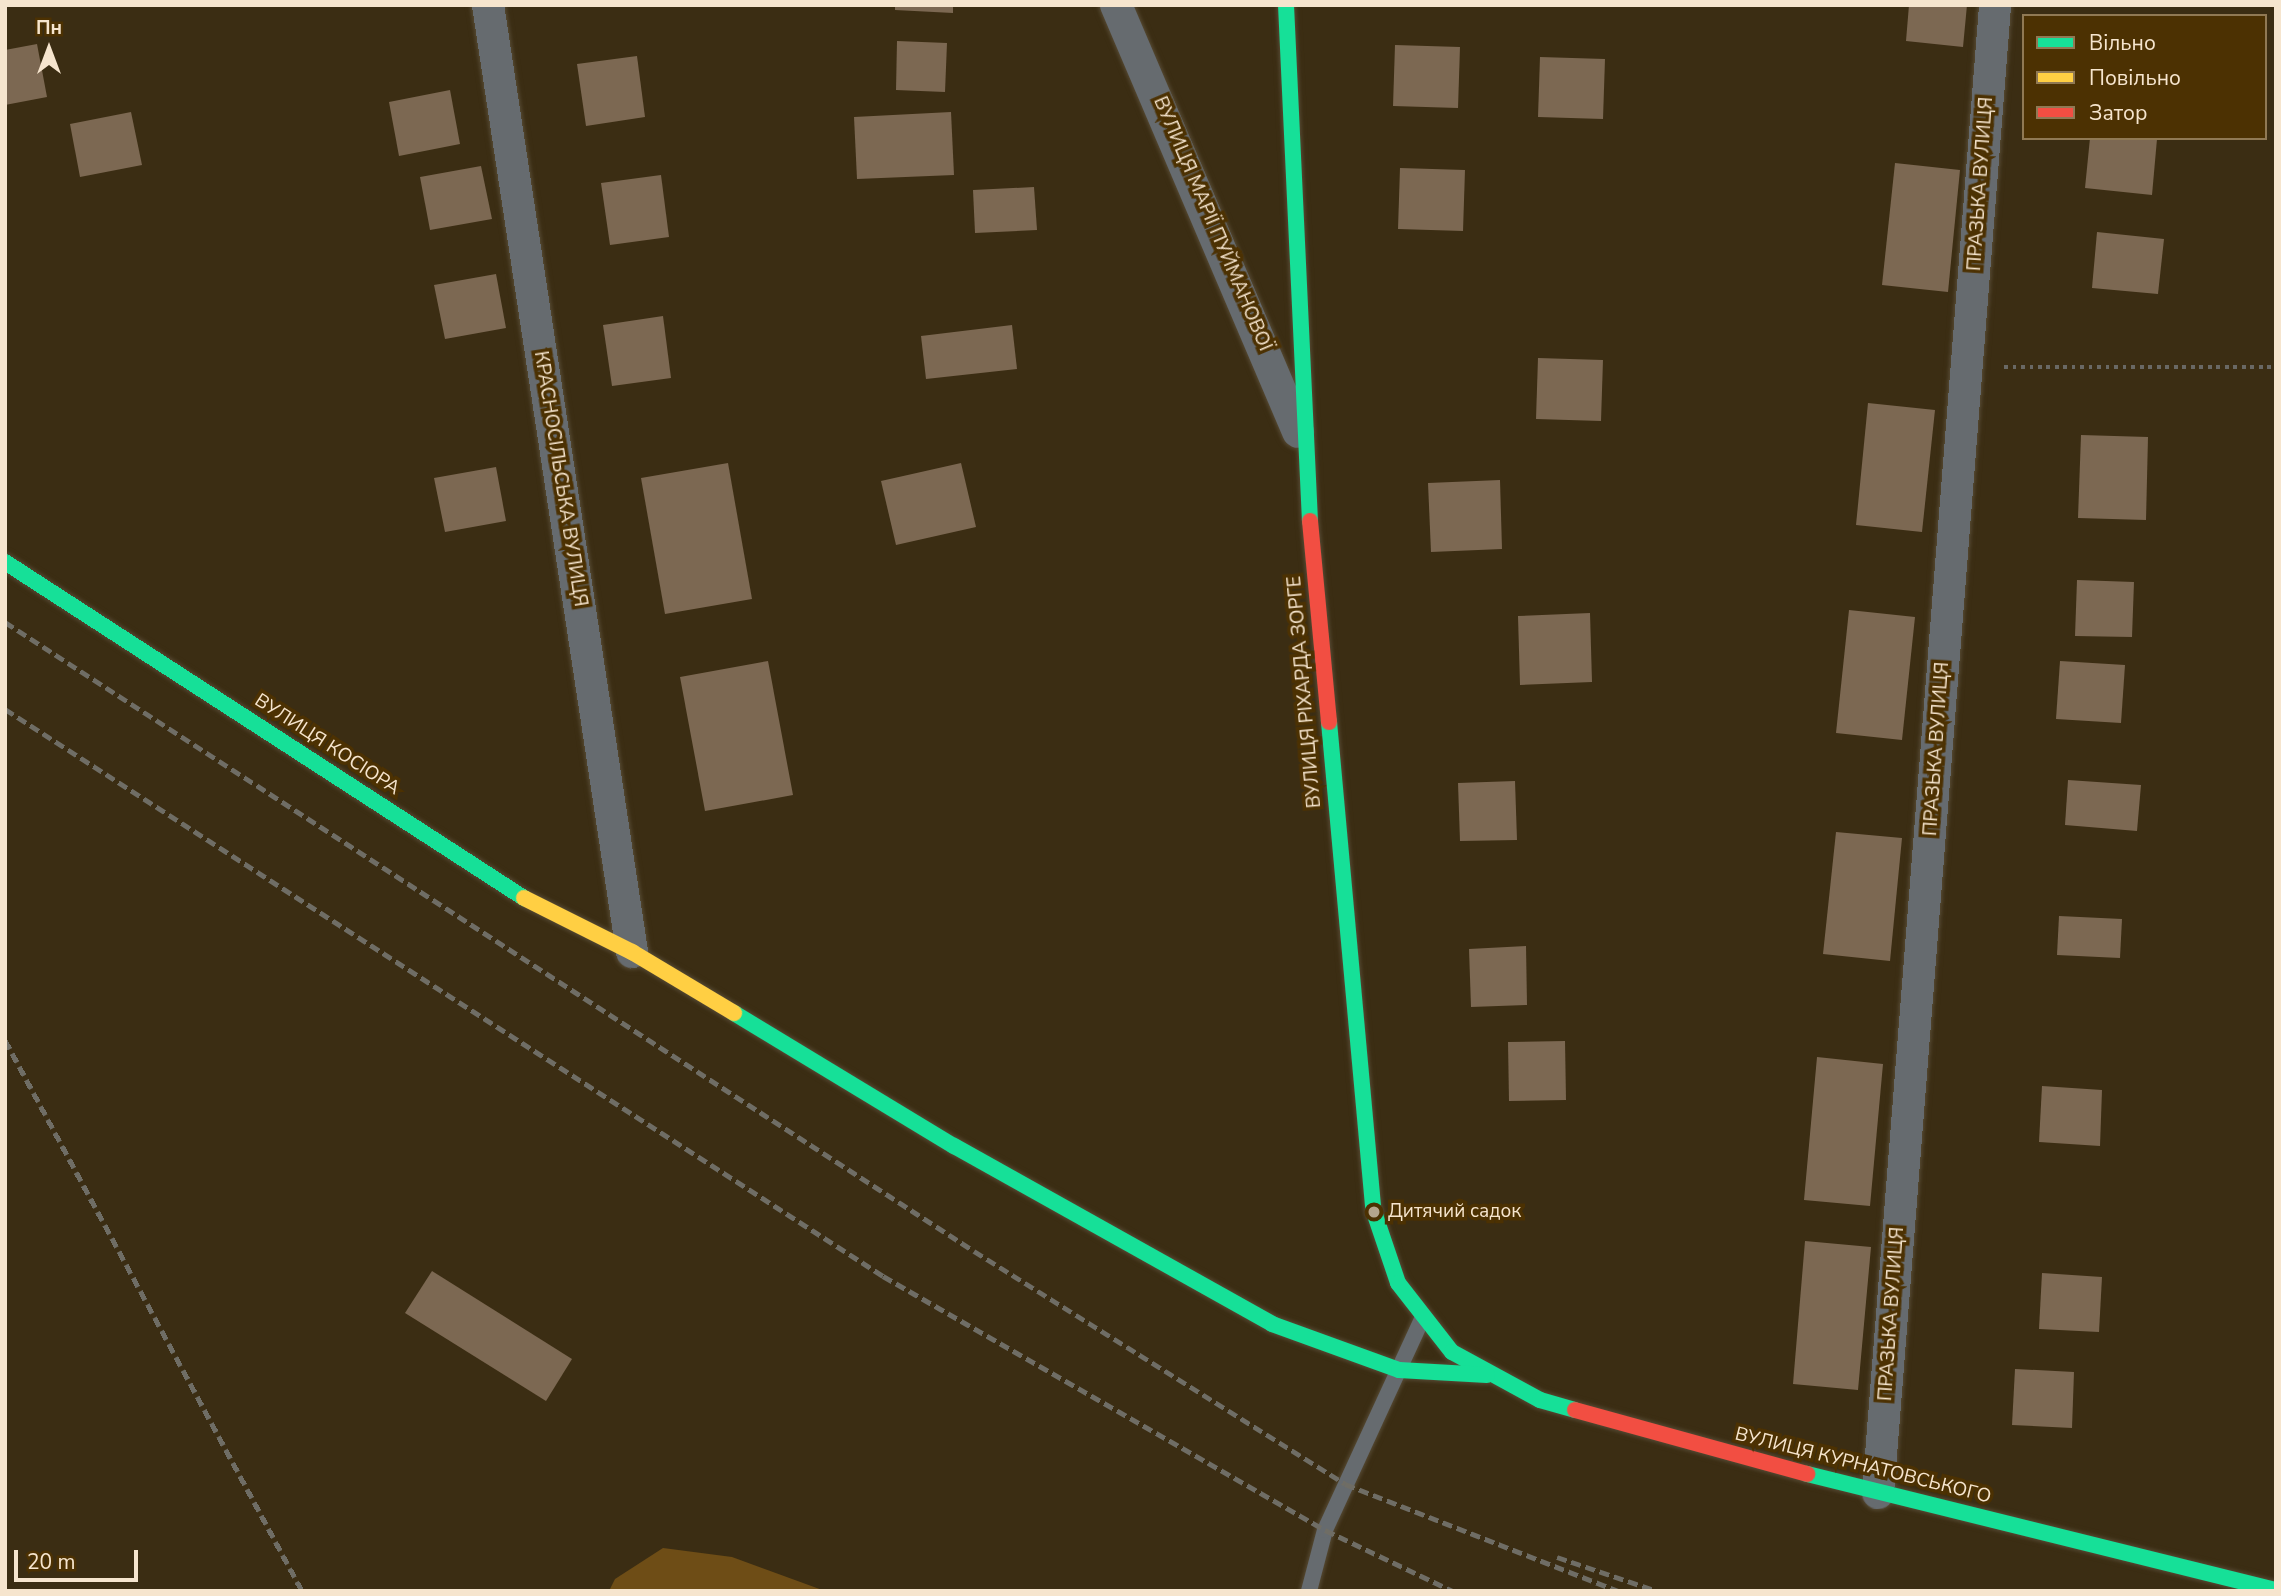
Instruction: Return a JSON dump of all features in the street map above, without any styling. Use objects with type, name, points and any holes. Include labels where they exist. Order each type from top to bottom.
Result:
[{"type":"street","name":"КРАСНОСІЛЬСЬКА ВУЛИЦЯ","points":[[488,5],[632,952]]},
{"type":"street","name":"ВУЛИЦЯ МАРІЇ ПУЙМАНОВОЇ","points":[[1116,5],[1303,445]]},
{"type":"street","name":"ВУЛИЦЯ РІХАРДА ЗОРГЕ","points":[[1286,5],[1303,445],[1374,1212],[1398,1283],[1422,1319],[1452,1352]]},
{"type":"street","name":"ПРАЗЬКА ВУЛИЦЯ","points":[[1878,1493],[1995,5]]},
{"type":"street","name":"ВУЛИЦЯ КОСІОРА","points":[[5,562],[542,909],[632,952],[954,1146],[1272,1324],[1399,1370],[1490,1375]]},
{"type":"street","name":"ВУЛИЦЯ КУРНАТОВСЬКОГО","points":[[1452,1352],[1490,1375],[1600,1421],[1878,1493],[2276,1590]]},
{"type":"lane","points":[[1309,1591],[1325,1530],[1422,1319]]},
{"type":"path","points":[[1967,367],[2276,367]]},
{"type":"shaded area","points":[[663,1548],[732,1557],[825,1591],[609,1591],[615,1579]]},
{"type":"building","points":[[895,5],[953,5],[953,13],[895,10]]},
{"type":"building","points":[[1909,5],[1967,5],[1963,47],[1906,41]]},
{"type":"building","points":[[897,41],[947,43],[945,92],[896,90]]},
{"type":"building","points":[[37,44],[47,97],[5,105],[5,50]]},
{"type":"building","points":[[1395,45],[1460,47],[1458,108],[1393,106]]},
{"type":"building","points":[[637,56],[645,117],[586,126],[577,64]]},
{"type":"building","points":[[1540,57],[1605,59],[1603,119],[1538,117]]},
{"type":"building","points":[[450,90],[460,144],[399,156],[389,102]]},
{"type":"building","points":[[131,112],[142,165],[80,177],[70,124]]},
{"type":"building","points":[[951,112],[954,175],[857,179],[854,117]]},
{"type":"building","points":[[2090,140],[2157,140],[2152,195],[2085,188]]},
{"type":"building","points":[[1895,163],[1960,170],[1948,292],[1882,285]]},
{"type":"building","points":[[481,166],[492,219],[430,230],[420,177]]},
{"type":"building","points":[[1400,168],[1465,170],[1463,231],[1398,229]]},
{"type":"building","points":[[661,175],[669,237],[610,245],[601,183]]},
{"type":"building","points":[[1034,187],[1037,230],[975,233],[973,190]]},
{"type":"building","points":[[2097,232],[2164,239],[2158,294],[2092,288]]},
{"type":"building","points":[[496,274],[506,328],[445,339],[434,285]]},
{"type":"building","points":[[663,316],[671,378],[612,386],[603,325]]},
{"type":"building","points":[[1012,325],[1017,369],[926,379],[921,336]]},
{"type":"building","points":[[1538,358],[1603,360],[1601,421],[1536,419]]},
{"type":"building","points":[[1868,403],[1935,410],[1922,532],[1856,525]]},
{"type":"building","points":[[2081,435],[2148,437],[2146,520],[2078,518]]},
{"type":"building","points":[[728,463],[752,599],[665,614],[641,478]]},
{"type":"building","points":[[961,463],[976,527],[896,545],[881,481]]},
{"type":"building","points":[[496,467],[506,521],[445,532],[434,478]]},
{"type":"building","points":[[1500,480],[1502,549],[1431,552],[1428,483]]},
{"type":"building","points":[[2077,580],[2134,582],[2132,637],[2075,636]]},
{"type":"building","points":[[1849,610],[1915,617],[1902,740],[1836,733]]},
{"type":"building","points":[[1590,613],[1592,682],[1520,685],[1518,616]]},
{"type":"building","points":[[768,661],[793,795],[705,811],[680,677]]},
{"type":"building","points":[[2060,661],[2125,665],[2121,723],[2056,719]]},
{"type":"building","points":[[2068,780],[2141,785],[2137,831],[2065,825]]},
{"type":"building","points":[[1515,781],[1517,840],[1460,841],[1458,783]]},
{"type":"building","points":[[1836,832],[1902,838],[1890,961],[1823,954]]},
{"type":"building","points":[[2059,916],[2122,919],[2120,958],[2057,955]]},
{"type":"building","points":[[1526,946],[1527,1005],[1471,1007],[1469,949]]},
{"type":"building","points":[[1565,1041],[1566,1100],[1509,1101],[1508,1042]]},
{"type":"building","points":[[1817,1057],[1883,1064],[1870,1206],[1804,1200]]},
{"type":"building","points":[[2042,1086],[2102,1090],[2100,1146],[2039,1142]]},
{"type":"building","points":[[1805,1241],[1871,1247],[1858,1390],[1793,1384]]},
{"type":"building","points":[[432,1271],[572,1359],[546,1401],[405,1313]]},
{"type":"building","points":[[2042,1273],[2102,1277],[2099,1332],[2039,1329]]},
{"type":"building","points":[[2015,1369],[2074,1372],[2072,1428],[2012,1425]]},
{"type":"railway","points":[[5,622],[974,1251],[1345,1484],[1618,1591]]},
{"type":"railway","points":[[5,709],[883,1276],[1325,1530],[1453,1591]]},
{"type":"railway","points":[[5,1040],[302,1591]]},
{"type":"railway","points":[[1557,1557],[1657,1591]]},
{"type":"traffic: fast","points":[[1286,5],[1310,521]]},
{"type":"traffic: fast","points":[[5,562],[524,898]]},
{"type":"traffic: fast","points":[[1329,722],[1374,1212],[1398,1283],[1452,1352],[1540,1400],[1575,1410]]},
{"type":"traffic: fast","points":[[734,1013],[954,1146],[1272,1324],[1399,1370],[1487,1375]]},
{"type":"traffic: fast","points":[[1807,1474],[2276,1590]]},
{"type":"traffic: slow","points":[[524,898],[632,952],[734,1013]]},
{"type":"traffic: jam","points":[[1310,521],[1329,722]]},
{"type":"traffic: jam","points":[[1575,1410],[1807,1474]]},
{"type":"place","name":"Дитячий садок","points":[[1374,1212]]}]
